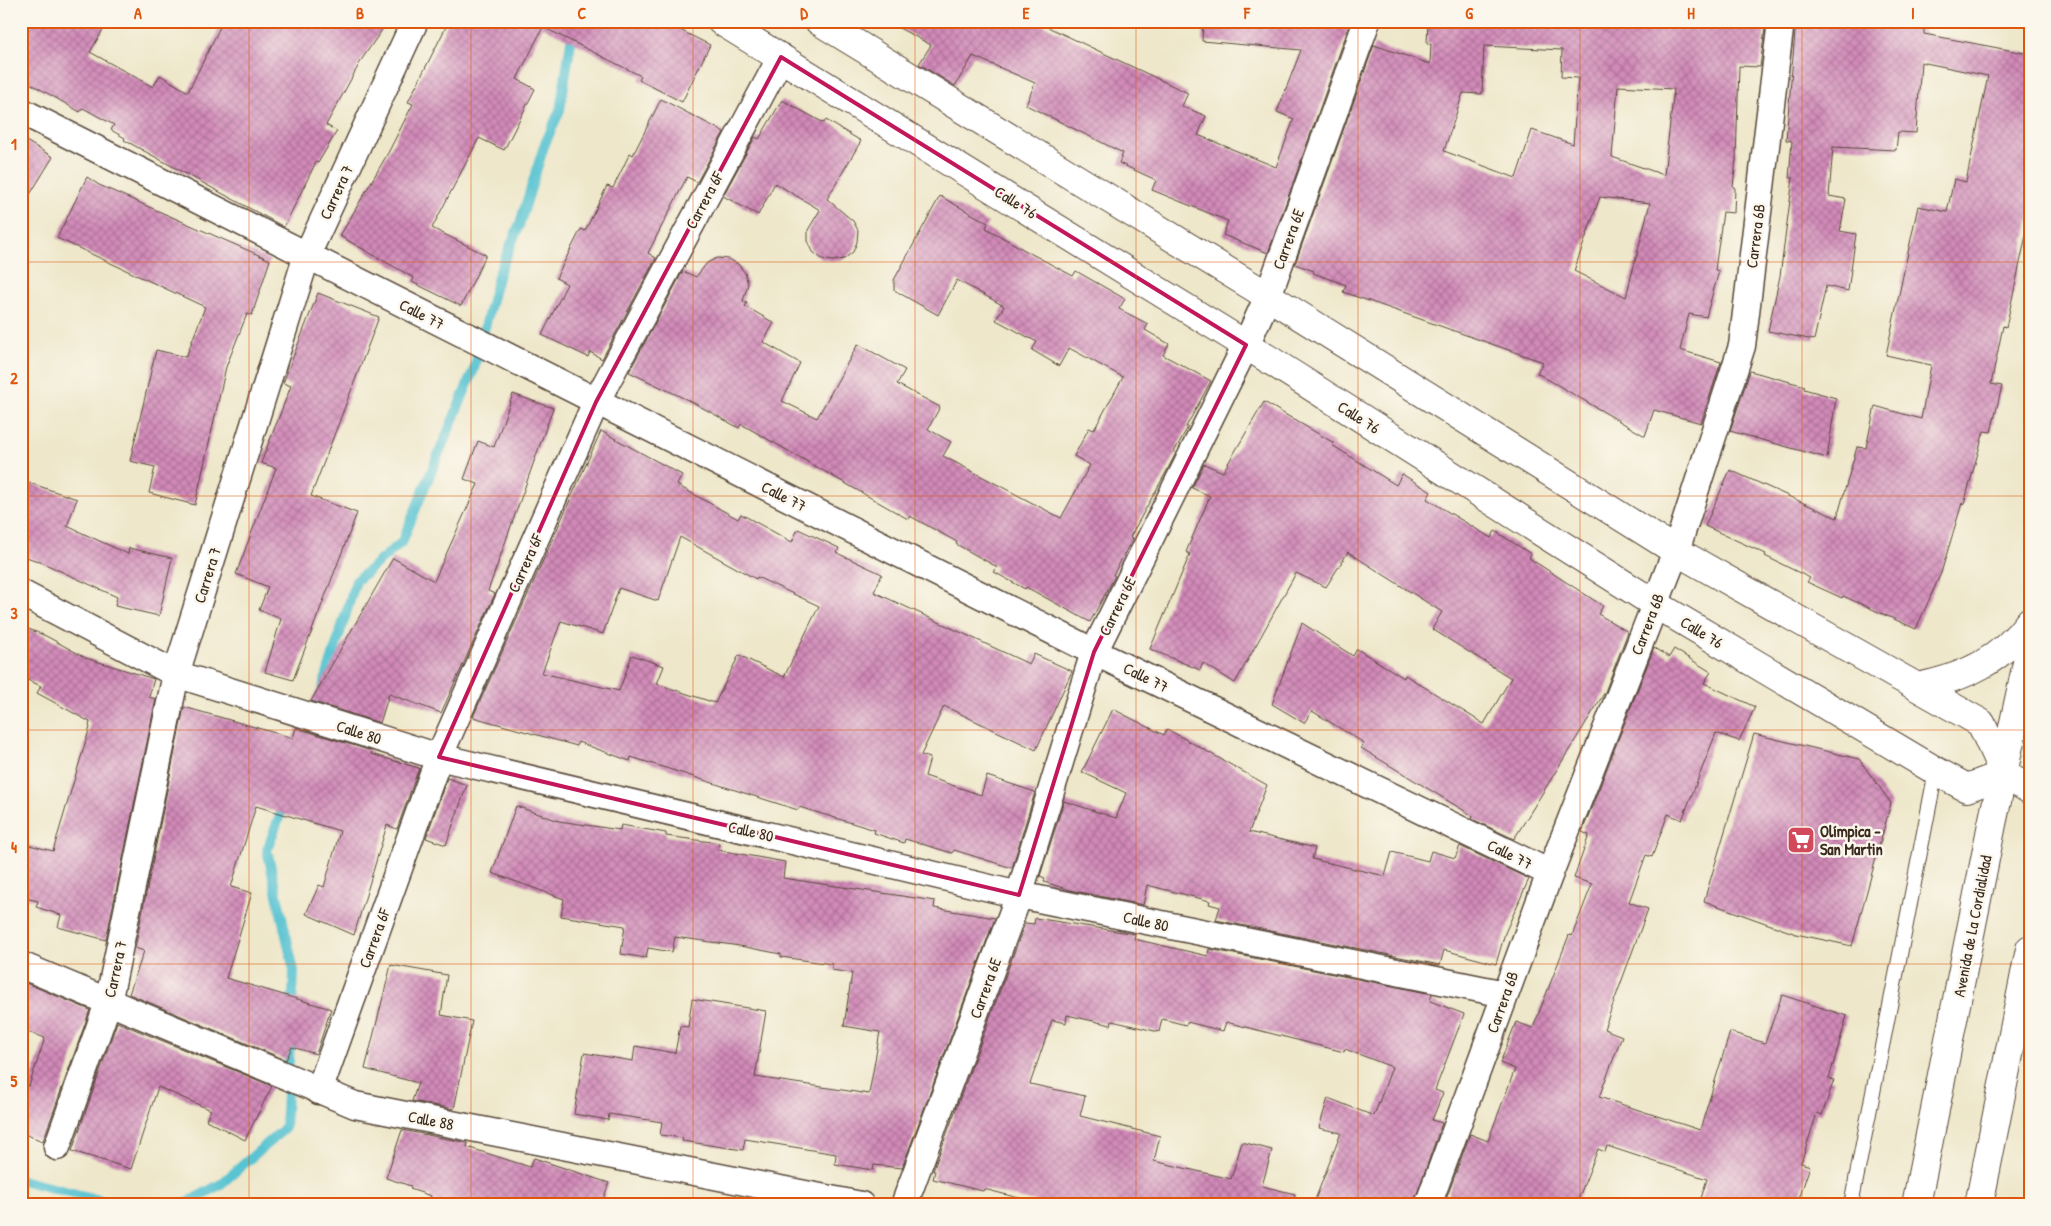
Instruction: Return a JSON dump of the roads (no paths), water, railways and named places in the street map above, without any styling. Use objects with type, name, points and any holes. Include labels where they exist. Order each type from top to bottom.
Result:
[{"type":"street","name":"Carrera 7","points":[[57,1147],[108,1003],[176,674],[307,255],[415,21]]},
{"type":"street","name":"Calle 76","points":[[721,21],[1246,345],[1655,604],[1936,771],[1967,788],[2004,774]]},
{"type":"street","points":[[819,21],[1268,296],[1676,551],[1981,723],[2004,774],[2030,790]]},
{"type":"street","name":"Carrera 6E","points":[[904,1205],[1019,895],[1094,652],[1246,345],[1268,296],[1367,21]]},
{"type":"street","name":"Carrera 6B","points":[[1428,1205],[1550,873],[1676,551],[1742,346],[1781,21]]},
{"type":"street","name":"Carrera 6F","points":[[319,1091],[439,757],[596,402],[781,58]]},
{"type":"street","name":"Calle 77","points":[[21,111],[1094,652],[1550,873]]},
{"type":"street","name":"Calle 80","points":[[21,593],[176,674],[439,757],[1019,895],[1505,994]]},
{"type":"street","points":[[1918,687],[1946,681],[1972,671],[1996,656],[2019,636],[2030,621]]},
{"type":"street","name":"Avenida de La Cordialidad","points":[[1916,1205],[2030,648]]},
{"type":"street","points":[[1979,1205],[2030,949]]},
{"type":"street","name":"Calle 88","points":[[21,965],[355,1105],[861,1205]]},
{"type":"lane","points":[[1851,1205],[1936,771]]},
{"type":"waterway","points":[[314,717],[356,581],[402,542],[474,369],[499,273],[520,223],[544,146],[560,110],[573,29]]},
{"type":"waterway","points":[[285,802],[267,850],[294,971],[292,1011]]},
{"type":"waterway","points":[[183,1205],[221,1184],[285,1128],[290,1040]]},
{"type":"waterway","points":[[21,1180],[120,1205]]},
{"type":"place","name":"Olímpica - San Martin","points":[[1801,840]]}]
